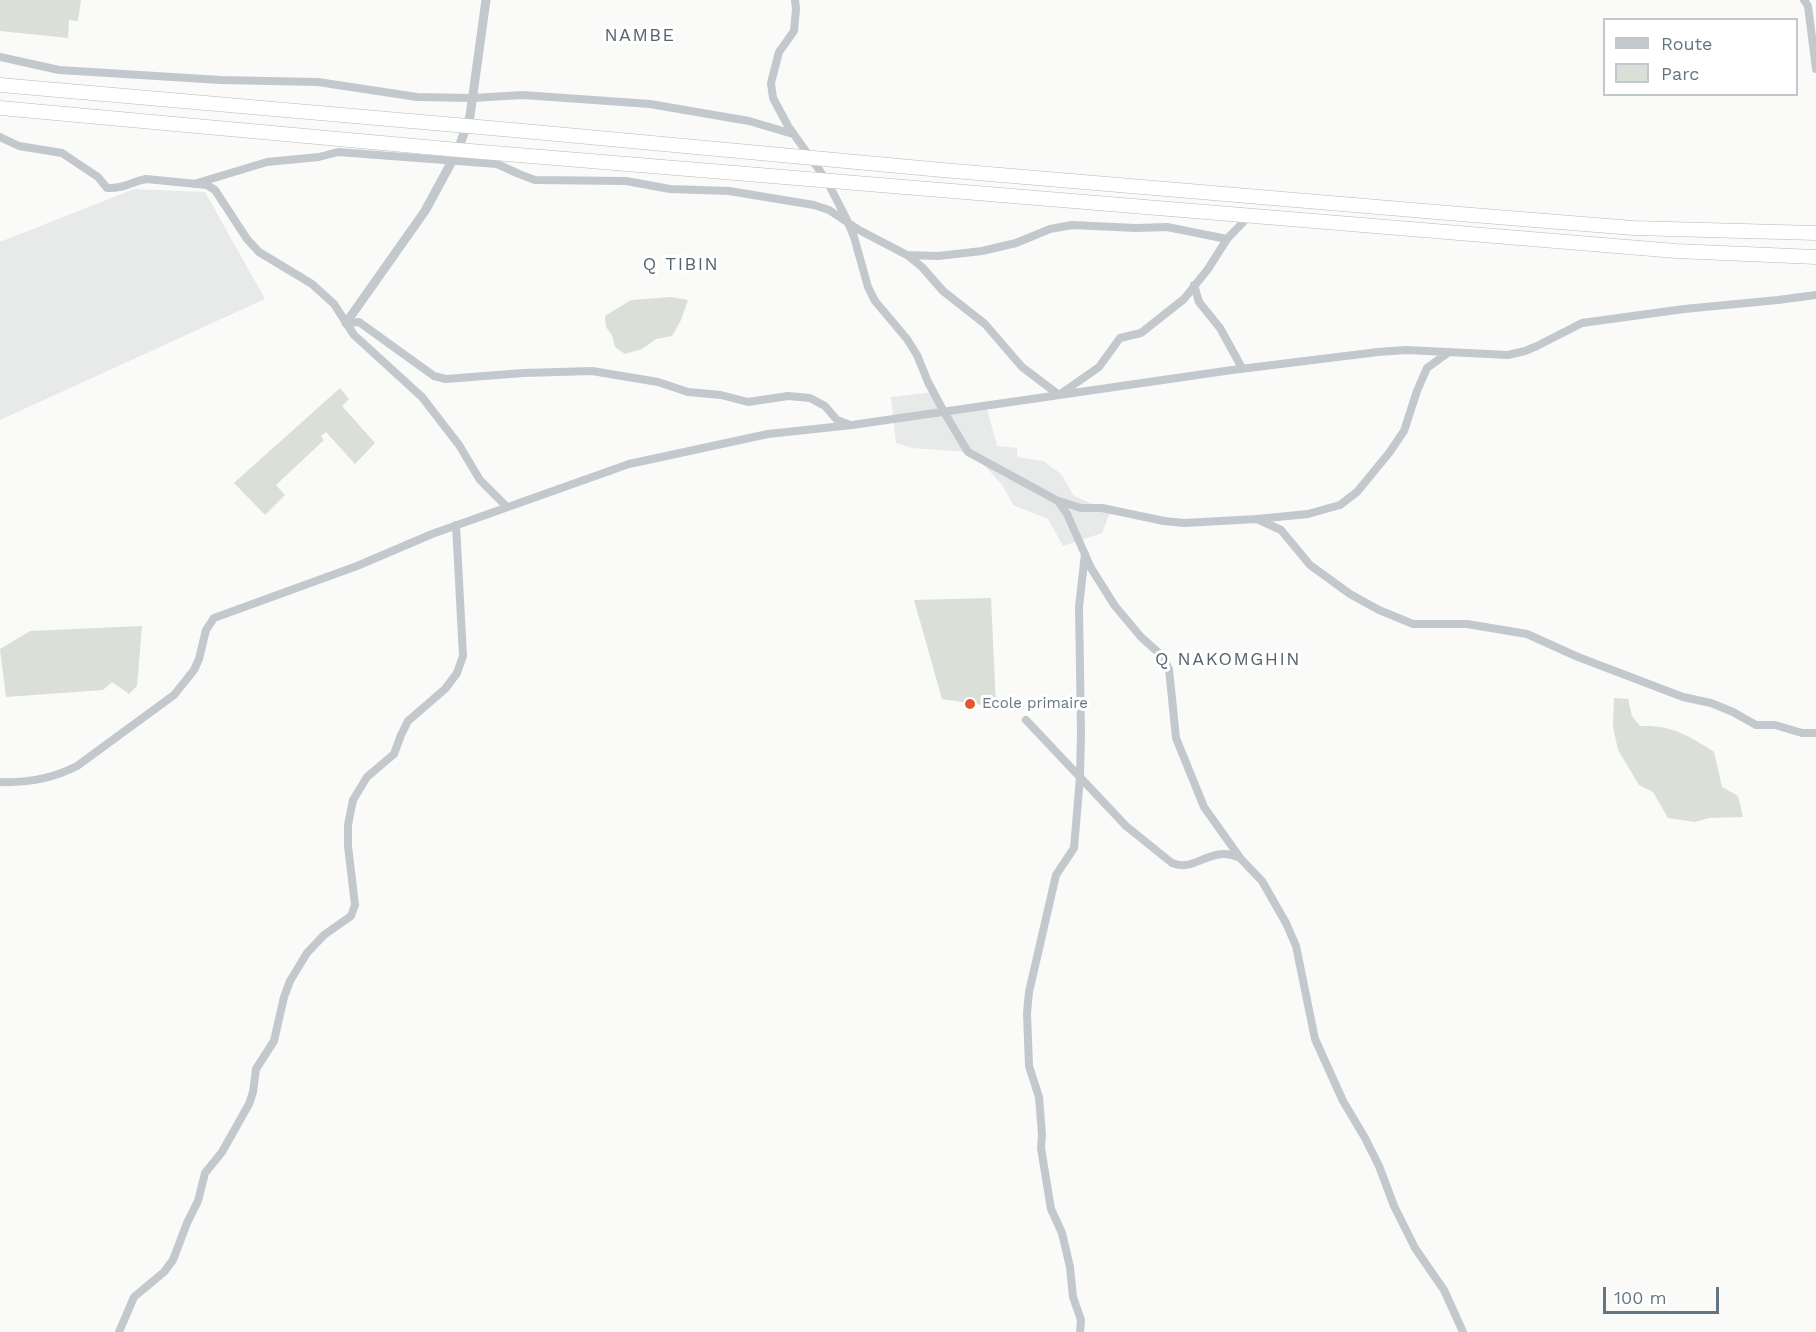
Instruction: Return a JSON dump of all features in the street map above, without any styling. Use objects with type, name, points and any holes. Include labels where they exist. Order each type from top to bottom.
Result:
[{"type":"highway","points":[[0,85],[966,172],[1633,228],[1816,233]]},
{"type":"highway","points":[[0,108],[456,155],[827,181],[1688,252],[1816,257]]},
{"type":"street","points":[[346,323],[425,211],[456,155],[467,126],[486,0]]},
{"type":"street","points":[[795,0],[794,31],[779,52],[771,83],[773,98],[793,134],[827,181],[847,220],[874,301],[907,339],[917,355],[928,382],[968,452],[1058,501],[1082,508],[1102,508],[1184,523],[1308,514],[1340,505],[1357,492],[1389,453],[1404,431],[1427,368],[1449,352]]},
{"type":"street","points":[[1804,0],[1808,6],[1816,69]]},
{"type":"street","points":[[0,57],[59,70],[221,80],[318,82],[417,97],[472,98],[523,95],[650,104],[749,121],[793,134]]},
{"type":"street","points":[[0,137],[19,146],[62,153],[98,177],[107,188],[120,189],[146,179],[207,185],[215,190],[247,239],[259,252],[312,284],[334,304],[354,336],[422,397],[459,445],[480,480],[507,507]]},
{"type":"street","points":[[194,184],[267,162],[319,157],[338,152],[456,155],[497,164],[535,180],[626,181],[670,189],[729,191],[814,205],[829,210],[859,230],[907,255],[922,267],[943,291],[985,324],[1022,367],[1059,395]]},
{"type":"street","points":[[1059,395],[1099,367],[1120,338],[1141,333],[1184,298],[1208,269],[1227,238],[1250,215]]},
{"type":"street","points":[[907,255],[938,256],[982,251],[1016,243],[1050,229],[1072,225],[1167,227],[1227,238]]},
{"type":"street","points":[[1194,285],[1200,302],[1220,328],[1242,368]]},
{"type":"street","points":[[0,782],[23,781],[62,774],[70,770],[174,695],[200,659],[206,630],[214,618],[357,566],[456,525],[629,464],[768,434],[852,425],[1242,368],[1406,350],[1508,355],[1525,351],[1582,323],[1816,295]]},
{"type":"street","points":[[346,323],[359,322],[434,376],[446,379],[592,371],[658,382],[688,392],[721,395],[748,402],[788,396],[810,398],[825,406],[837,420],[852,425]]},
{"type":"street","points":[[1058,501],[1067,514],[1091,568],[1115,606],[1141,637],[1161,655],[1169,669],[1176,738],[1204,807],[1241,859],[1262,881],[1286,923],[1296,946],[1314,1039],[1343,1101],[1379,1166],[1394,1206],[1415,1248],[1444,1290],[1463,1332]]},
{"type":"street","points":[[1257,519],[1281,530],[1310,565],[1350,594],[1379,610],[1413,624],[1467,624],[1527,634],[1578,657],[1683,697],[1733,712],[1756,725],[1775,725],[1802,733],[1816,733]]},
{"type":"street","points":[[119,1332],[134,1297],[164,1272],[173,1260],[198,1201],[206,1173],[222,1152],[249,1104],[256,1069],[274,1041],[290,981],[307,953],[324,935],[351,916],[355,904],[348,846],[348,825],[354,800],[367,777],[394,754],[408,721],[444,690],[461,664],[463,656],[456,525]]},
{"type":"street","points":[[1080,1332],[1081,1320],[1073,1297],[1070,1267],[1062,1233],[1051,1209],[1043,1166],[1039,1097],[1029,1066],[1028,1013],[1029,992],[1056,875],[1074,848],[1080,777],[1079,607],[1085,553]]},
{"type":"street","points":[[1026,720],[1126,826],[1172,863],[1180,866],[1186,865],[1219,853],[1228,853],[1241,859]]},
{"type":"shaded area","points":[[134,189],[205,192],[265,299],[0,420],[0,242]]},
{"type":"shaded area","points":[[934,392],[944,412],[986,405],[997,446],[1017,448],[1017,457],[1043,461],[1061,474],[1074,496],[1111,510],[1102,533],[1063,546],[1048,519],[1013,505],[1003,486],[984,465],[968,452],[912,448],[896,443],[891,397]]},
{"type":"green space","points":[[0,0],[81,0],[78,21],[69,20],[68,38],[0,31]]},
{"type":"green space","points":[[671,297],[688,300],[672,336],[656,339],[642,349],[625,354],[615,347],[612,335],[606,327],[605,316],[631,300]]},
{"type":"green space","points":[[340,388],[349,399],[342,406],[375,443],[355,464],[326,432],[321,436],[324,440],[276,485],[285,495],[265,515],[234,483]]},
{"type":"green space","points":[[991,598],[996,707],[942,699],[914,600]]},
{"type":"green space","points":[[142,626],[137,686],[129,694],[112,682],[103,690],[6,697],[0,649],[30,631]]},
{"type":"green space","points":[[1614,698],[1628,699],[1632,716],[1640,726],[1671,729],[1714,752],[1722,787],[1738,796],[1743,817],[1709,818],[1695,822],[1668,818],[1653,792],[1639,785],[1618,750],[1613,727]]},
{"type":"place","name":"Ecole primaire","points":[[970,704]]},
{"type":"district","name":"NAMBE","points":[[640,36]]},
{"type":"district","name":"Q TIBIN","points":[[681,265]]},
{"type":"district","name":"Q NAKOMGHIN","points":[[1228,660]]}]
